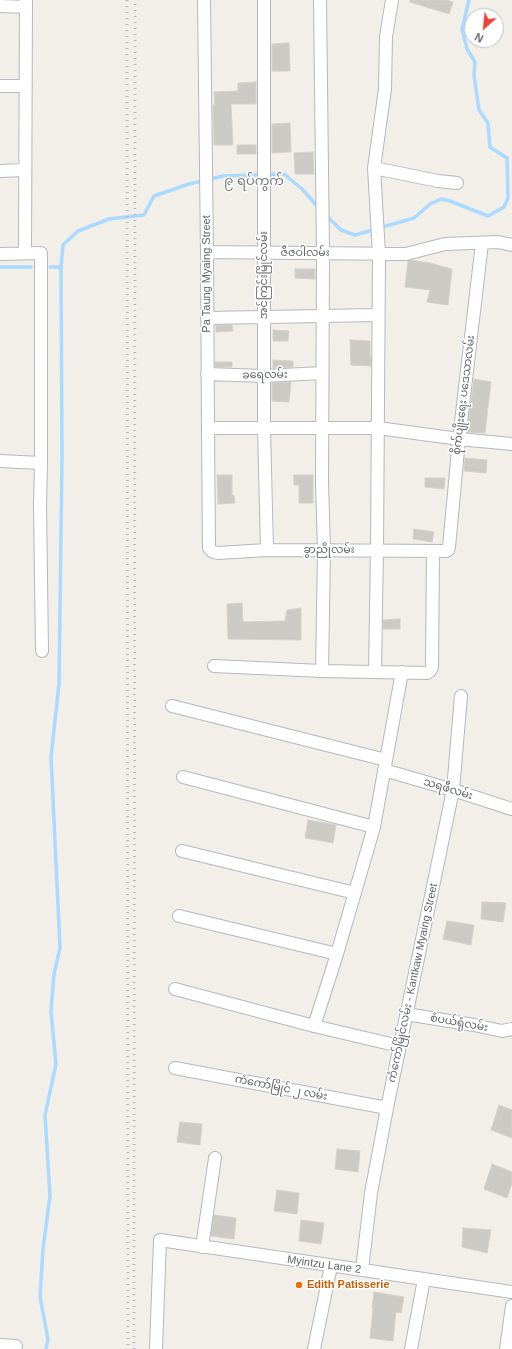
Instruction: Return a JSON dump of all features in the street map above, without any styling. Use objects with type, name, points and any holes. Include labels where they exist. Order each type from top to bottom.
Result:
[{"type":"street","name":"Pa Taung Myaing Street","points":[[204,0],[210,548]]},
{"type":"street","name":"အင်ကြင်းမြိုင်လမ်း","points":[[264,0],[264,428],[267,550]]},
{"type":"street","points":[[320,0],[324,550],[322,671]]},
{"type":"street","points":[[375,672],[379,254],[374,168],[385,89],[386,37],[392,0]]},
{"type":"street","points":[[0,6],[26,3],[25,253]]},
{"type":"street","points":[[0,86],[26,86]]},
{"type":"street","points":[[374,168],[438,181],[457,182]]},
{"type":"street","points":[[0,171],[25,170]]},
{"type":"street","name":"ဇီဇဝါလမ်း","points":[[207,252],[265,254],[406,254],[445,244],[498,242],[512,246]]},
{"type":"street","name":"စိုက်ပျိုးရေး ပဒေသာလမ်း","points":[[449,548],[459,439],[482,243]]},
{"type":"street","points":[[0,254],[41,253],[40,504],[42,651]]},
{"type":"street","points":[[207,318],[378,315]]},
{"type":"street","name":"ခရေလမ်း","points":[[208,374],[264,376],[322,373]]},
{"type":"street","points":[[208,428],[378,428],[459,439],[512,444]]},
{"type":"street","points":[[0,460],[41,463]]},
{"type":"street","name":"ခွာညိုလမ်း","points":[[210,548],[213,552],[218,553],[267,550],[446,551],[449,548]]},
{"type":"street","points":[[214,666],[322,671],[427,673],[432,667],[433,550]]},
{"type":"street","points":[[314,1026],[337,954],[374,827],[402,672]]},
{"type":"street","name":"ကံကော်မြိုင်လမ်း - Kantkaw Myaing Street","points":[[362,1270],[371,1193],[387,1108],[453,790],[461,696]]},
{"type":"street","name":"သရဖီလမ်း","points":[[172,706],[385,765],[453,790],[512,809]]},
{"type":"street","points":[[183,777],[374,827]]},
{"type":"street","points":[[182,851],[355,893]]},
{"type":"street","points":[[179,916],[337,954]]},
{"type":"street","points":[[175,989],[314,1026],[399,1046]]},
{"type":"street","name":"စံပယ်ရုံလမ်း","points":[[406,1014],[502,1031],[512,1029]]},
{"type":"street","name":"ကံကော်မြိုင် ၂ လမ်း","points":[[175,1068],[387,1108]]},
{"type":"street","points":[[202,1247],[216,1158]]},
{"type":"street","name":"Myintzu Lane 2","points":[[156,1349],[160,1240],[512,1292]]},
{"type":"street","points":[[314,1349],[331,1266]]},
{"type":"street","points":[[411,1349],[424,1279]]},
{"type":"street","points":[[506,1349],[512,1306]]},
{"type":"street","points":[[0,1345],[16,1346]]},
{"type":"building","points":[[410,0],[446,0],[453,2],[449,14],[410,2]]},
{"type":"building","points":[[289,43],[290,71],[272,71],[272,44]]},
{"type":"building","points":[[256,82],[256,104],[231,104],[233,145],[214,145],[214,92],[238,91],[238,83]]},
{"type":"building","points":[[290,123],[291,152],[272,153],[272,124]]},
{"type":"building","points":[[237,145],[256,145],[256,154],[237,154]]},
{"type":"building","points":[[313,152],[314,174],[295,174],[294,153]]},
{"type":"building","points":[[411,260],[452,269],[448,305],[427,302],[430,290],[405,287],[408,261]]},
{"type":"building","points":[[295,269],[315,269],[315,279],[295,278]]},
{"type":"building","points":[[216,325],[232,325],[233,331],[216,332]]},
{"type":"building","points":[[273,330],[289,331],[288,341],[273,341]]},
{"type":"building","points":[[350,340],[370,341],[371,366],[351,365]]},
{"type":"building","points":[[273,360],[293,361],[293,367],[273,368]]},
{"type":"building","points":[[215,362],[232,362],[232,367],[215,367]]},
{"type":"building","points":[[474,379],[491,382],[485,433],[467,432]]},
{"type":"building","points":[[291,382],[289,402],[272,401],[272,383]]},
{"type":"building","points":[[465,458],[487,460],[486,473],[464,471]]},
{"type":"building","points":[[217,475],[232,475],[232,495],[234,495],[235,503],[218,504]]},
{"type":"building","points":[[294,475],[313,475],[313,503],[299,503],[299,485],[294,485]]},
{"type":"building","points":[[425,478],[445,478],[444,489],[425,487]]},
{"type":"building","points":[[414,529],[434,532],[432,542],[413,539]]},
{"type":"building","points":[[242,603],[243,622],[285,621],[287,610],[301,608],[301,640],[228,639],[227,604]]},
{"type":"building","points":[[400,619],[400,629],[383,629],[383,620]]},
{"type":"building","points":[[308,820],[336,825],[333,843],[305,838]]},
{"type":"building","points":[[482,902],[506,903],[503,922],[481,919]]},
{"type":"building","points":[[447,921],[474,925],[471,945],[443,939]]},
{"type":"building","points":[[499,1105],[512,1110],[512,1138],[491,1130]]},
{"type":"building","points":[[180,1122],[202,1124],[200,1145],[177,1142]]},
{"type":"building","points":[[337,1149],[360,1151],[358,1172],[335,1169]]},
{"type":"building","points":[[492,1164],[512,1172],[512,1183],[507,1198],[484,1189]]},
{"type":"building","points":[[277,1190],[299,1193],[297,1214],[274,1211]]},
{"type":"building","points":[[214,1215],[236,1218],[234,1239],[211,1236]]},
{"type":"building","points":[[301,1220],[324,1223],[321,1244],[299,1241]]},
{"type":"building","points":[[463,1228],[491,1230],[487,1253],[462,1247]]},
{"type":"building","points":[[374,1292],[404,1297],[401,1313],[396,1312],[393,1341],[370,1338]]},
{"type":"waterway","points":[[327,216],[341,230],[355,235],[414,218],[430,204],[441,199],[488,216],[504,207],[508,198],[507,158],[490,147],[488,123],[479,110],[474,75],[475,62],[467,49],[462,29],[469,0]]},
{"type":"waterway","points":[[46,1349],[48,1339],[40,1297],[43,1249],[50,1196],[45,1115],[56,1064],[51,1011],[54,974],[60,948],[51,757],[59,684],[62,456],[61,267],[63,245],[78,231],[109,219],[144,215],[154,196],[189,184],[223,176],[284,174],[302,189],[318,207]]},
{"type":"waterway","points":[[0,267],[31,267]]},
{"type":"waterway","points":[[50,267],[61,267]]},
{"type":"railway","points":[[127,0],[128,1349]]},
{"type":"railway","points":[[134,1349],[135,0]]},
{"type":"place","name":"Edith Patisserie","points":[[299,1285]]},
{"type":"district","name":"၉ ရပ်ကွက်","points":[[254,181]]}]
